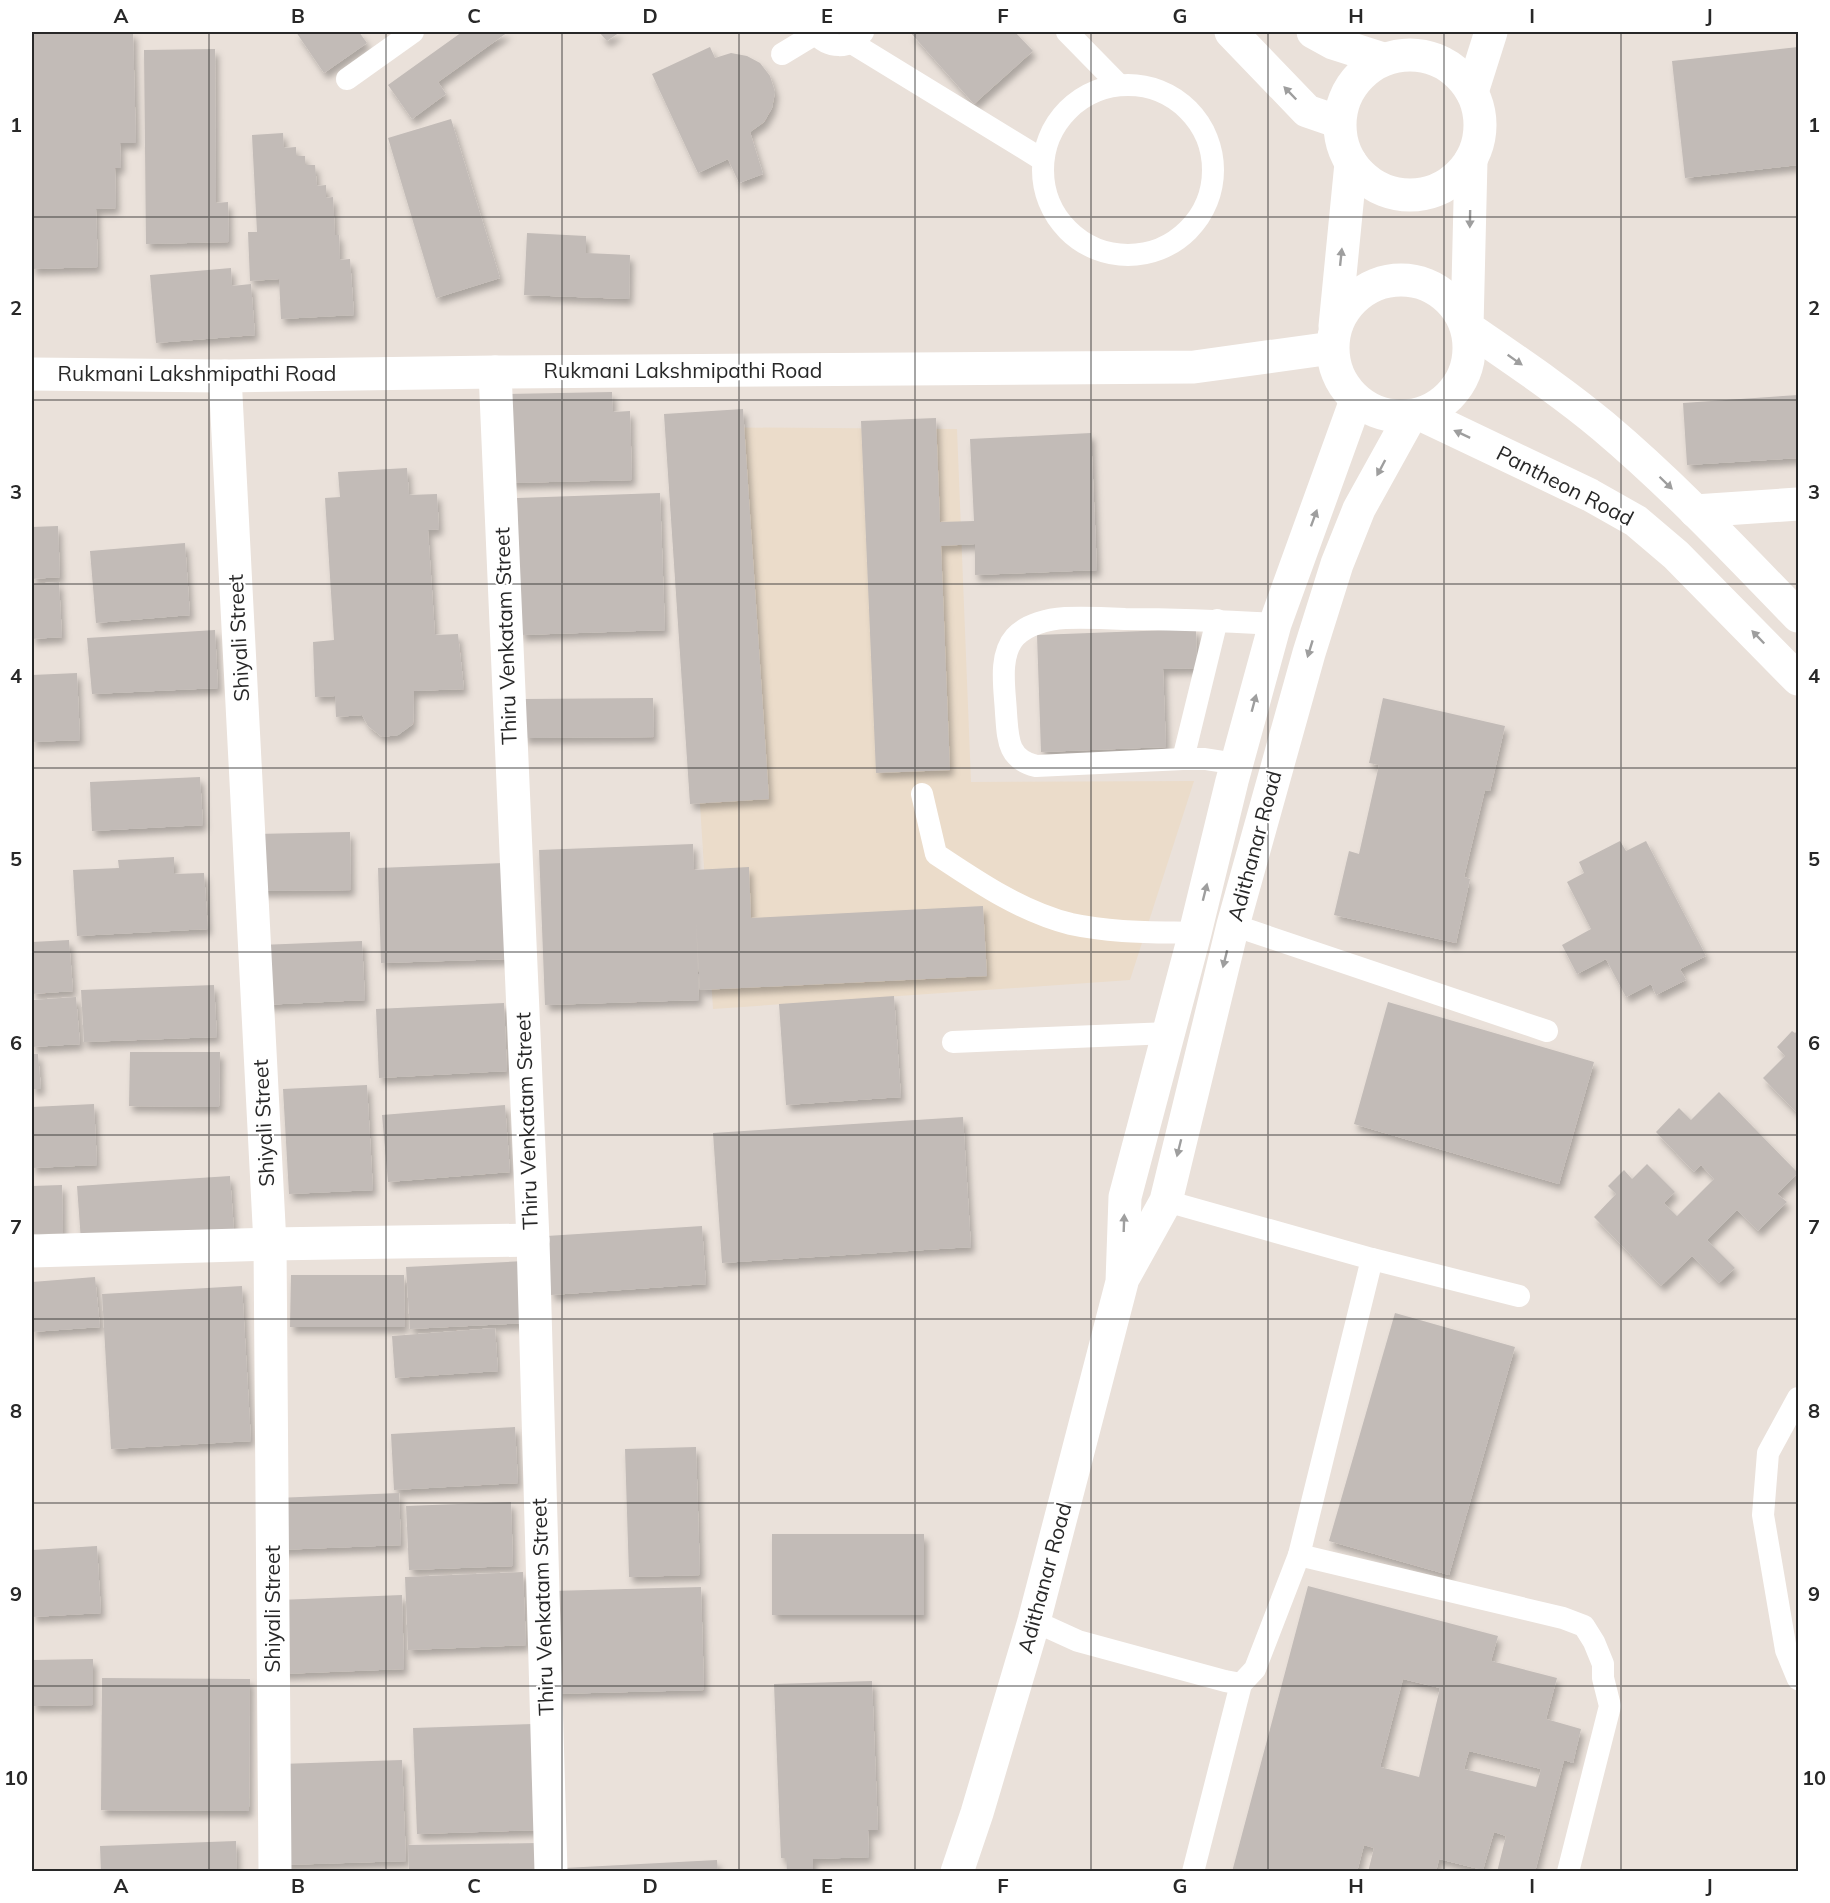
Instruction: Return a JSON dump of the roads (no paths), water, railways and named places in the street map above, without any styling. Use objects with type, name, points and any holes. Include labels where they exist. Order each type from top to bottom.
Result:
[{"type":"main road","points":[[1231,32],[1307,111],[1339,122]]},
{"type":"main road","points":[[1313,32],[1333,43],[1399,48],[1424,55],[1443,62],[1460,75],[1472,92],[1479,114],[1479,138],[1471,160],[1460,174],[1446,186],[1429,193],[1412,195],[1394,193],[1377,187],[1362,177],[1351,163],[1342,144],[1339,122],[1342,102],[1352,84],[1366,69],[1399,48]]},
{"type":"main road","points":[[1472,92],[1491,32]]},
{"type":"main road","points":[[1351,163],[1333,342],[1335,367],[1343,385],[1356,400],[1372,411],[1390,417],[1415,416],[1440,405],[1456,390],[1467,371],[1470,349],[1467,327],[1471,160]]},
{"type":"main road","points":[[1333,342],[1341,315],[1355,297],[1374,284],[1396,279],[1419,281],[1440,291],[1456,306],[1467,327],[1563,394],[1640,458],[1798,616]]},
{"type":"main road","name":"Rukmani Lakshmipathi Road","points":[[32,374],[225,376],[1194,367],[1333,342]]},
{"type":"main road","name":"Thiru Venkatam Street","points":[[495,372],[533,1239],[551,1872]]},
{"type":"main road","name":"Shiyali Street","points":[[225,376],[270,1244],[275,1872]]},
{"type":"main road","name":"Adithanar Road","points":[[957,1872],[977,1813],[1034,1621],[1122,1282],[1125,1197],[1237,764],[1275,624],[1356,400]]},
{"type":"main road","name":"Pantheon Road","points":[[1415,416],[1590,495],[1636,521],[1676,555],[1798,679]]},
{"type":"main road","name":"Adithanar Road","points":[[1122,1282],[1166,1201],[1233,925],[1309,653],[1337,564],[1359,509],[1415,416]]},
{"type":"main road","points":[[1695,511],[1798,504]]},
{"type":"main road","points":[[32,1251],[533,1239]]},
{"type":"lane","points":[[347,79],[413,32]]},
{"type":"lane","points":[[1067,32],[1119,85]]},
{"type":"lane","points":[[782,54],[815,33],[831,45],[842,46],[857,37],[1043,160]]},
{"type":"lane","points":[[1119,85],[1146,87],[1172,97],[1192,115],[1207,138],[1213,166],[1210,193],[1198,218],[1180,238],[1156,251],[1128,256],[1099,250],[1074,237],[1055,215],[1045,189],[1043,160],[1052,132],[1068,109],[1091,93],[1119,85]]},
{"type":"lane","points":[[1237,764],[1205,759],[1036,766],[1023,763],[1011,750],[1008,735],[1004,666],[1008,650],[1015,637],[1032,625],[1064,618],[1218,620],[1275,624]]},
{"type":"lane","points":[[1183,759],[1218,620]]},
{"type":"lane","points":[[922,794],[936,854],[985,887],[1041,914],[1072,924],[1133,932],[1195,933]]},
{"type":"lane","points":[[1233,925],[1547,1030]]},
{"type":"lane","points":[[953,1042],[1168,1033]]},
{"type":"lane","points":[[1166,1201],[1372,1259],[1519,1296]]},
{"type":"lane","points":[[1193,1872],[1241,1684],[1255,1669],[1299,1555],[1372,1259]]},
{"type":"lane","points":[[1798,1398],[1768,1453],[1763,1515],[1786,1650],[1798,1679]]},
{"type":"lane","points":[[1299,1555],[1563,1618],[1584,1626],[1594,1642],[1602,1664],[1610,1706],[1568,1872]]},
{"type":"lane","points":[[1034,1621],[1078,1641],[1241,1684]]}]
